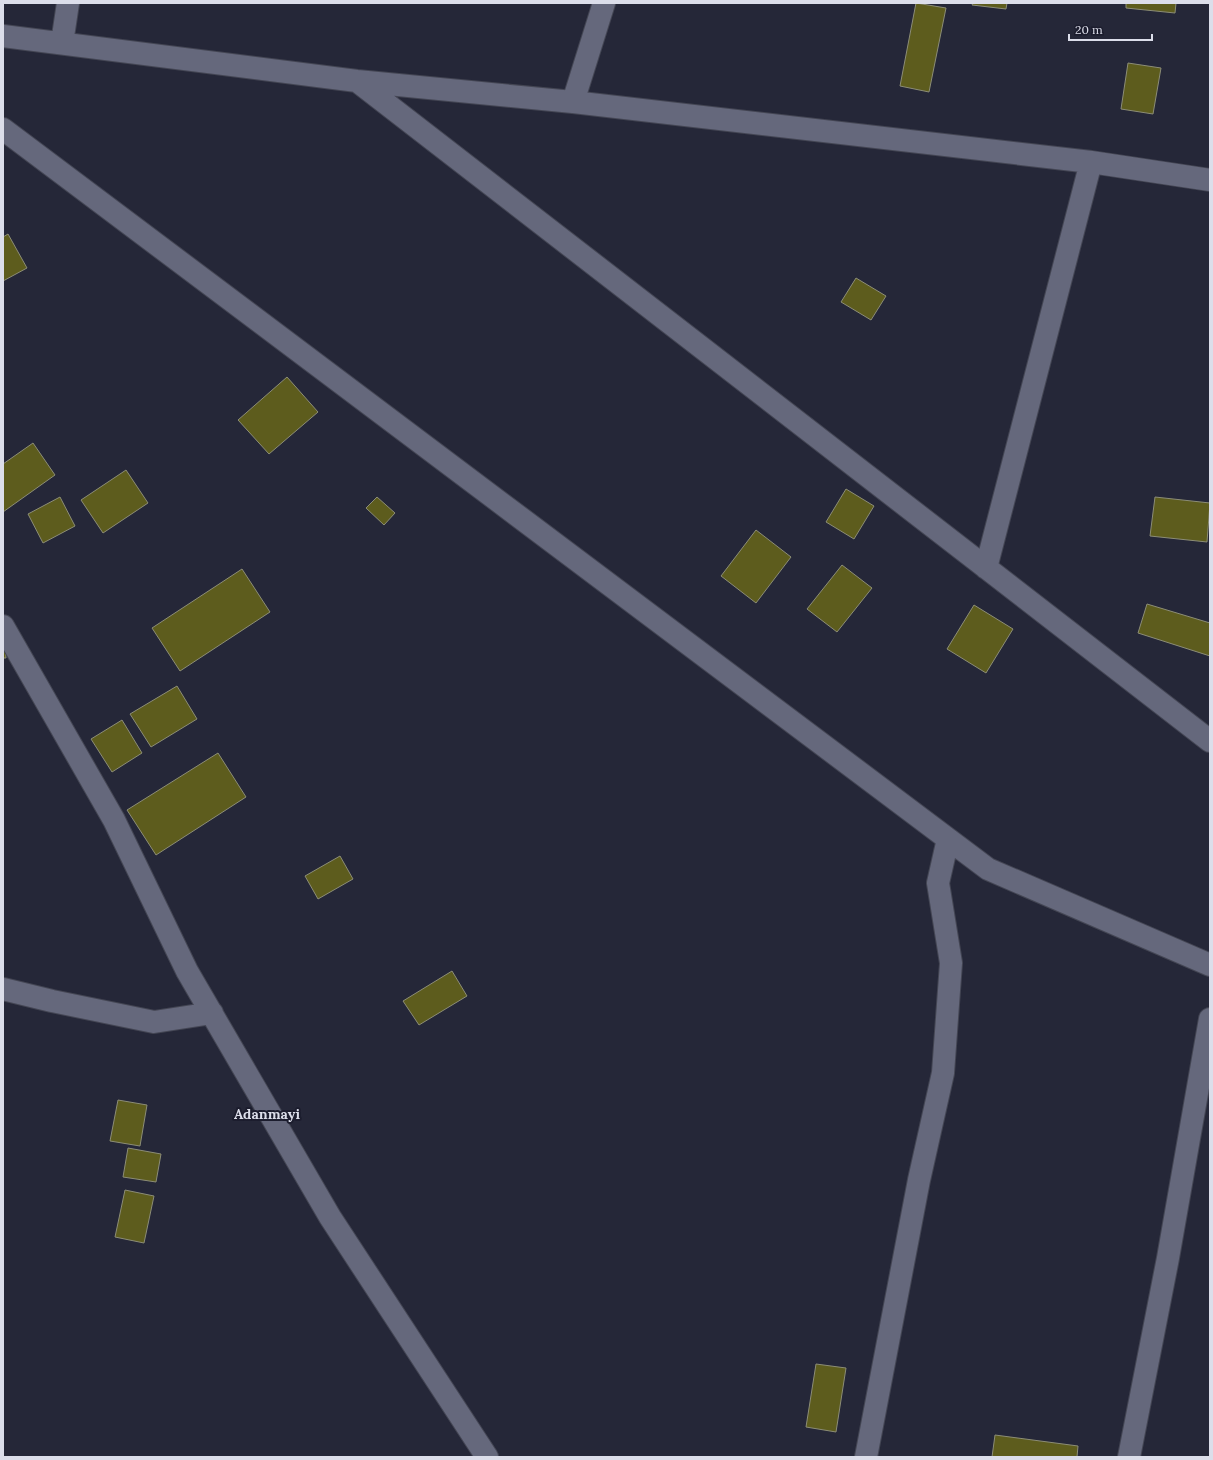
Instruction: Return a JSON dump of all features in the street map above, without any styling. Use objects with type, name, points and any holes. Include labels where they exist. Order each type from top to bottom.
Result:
[{"type":"street","points":[[62,43],[68,3]]},
{"type":"street","points":[[573,102],[604,3]]},
{"type":"street","points":[[3,36],[357,81],[573,102],[1091,162],[1210,180]]},
{"type":"street","points":[[357,81],[1210,741]]},
{"type":"street","points":[[3,129],[988,869],[1210,965]]},
{"type":"street","points":[[986,568],[1091,162]]},
{"type":"street","points":[[3,626],[114,820],[187,971],[330,1217],[487,1457]]},
{"type":"street","points":[[866,1457],[919,1180],[943,1073],[951,963],[938,883],[948,839]]},
{"type":"street","points":[[3,989],[52,1001],[154,1022],[212,1013]]},
{"type":"street","points":[[1129,1457],[1168,1258],[1210,1019]]},
{"type":"building","points":[[916,3],[946,8],[929,92],[900,86]]},
{"type":"building","points":[[973,3],[1007,3],[1006,9],[972,5]]},
{"type":"building","points":[[1126,3],[1176,3],[1175,13],[1126,8]]},
{"type":"building","points":[[1128,63],[1161,68],[1153,114],[1121,109]]},
{"type":"building","points":[[8,234],[27,268],[3,281],[3,237]]},
{"type":"building","points":[[856,278],[886,296],[871,320],[841,302]]},
{"type":"building","points":[[287,377],[318,412],[269,454],[238,420]]},
{"type":"building","points":[[33,443],[55,475],[3,512],[3,464]]},
{"type":"building","points":[[126,470],[148,503],[103,533],[81,500]]},
{"type":"building","points":[[846,489],[874,506],[854,539],[826,522]]},
{"type":"building","points":[[60,497],[75,526],[43,543],[28,514]]},
{"type":"building","points":[[377,497],[395,513],[384,525],[366,508]]},
{"type":"building","points":[[1155,497],[1210,503],[1207,542],[1150,536]]},
{"type":"building","points":[[756,530],[791,557],[756,603],[721,576]]},
{"type":"building","points":[[842,565],[872,588],[837,632],[807,609]]},
{"type":"building","points":[[242,569],[270,612],[180,671],[152,628]]},
{"type":"building","points":[[1147,604],[1210,623],[1210,656],[1138,633]]},
{"type":"building","points":[[974,605],[1013,629],[986,673],[947,649]]},
{"type":"building","points":[[3,637],[5,637],[6,658],[3,658]]},
{"type":"building","points":[[177,686],[197,719],[151,747],[130,714]]},
{"type":"building","points":[[122,720],[142,753],[112,772],[91,739]]},
{"type":"building","points":[[218,753],[246,797],[156,855],[127,810]]},
{"type":"building","points":[[340,856],[353,879],[318,899],[305,876]]},
{"type":"building","points":[[452,971],[467,996],[419,1025],[403,1001]]},
{"type":"building","points":[[118,1100],[147,1105],[140,1146],[110,1141]]},
{"type":"building","points":[[128,1148],[161,1154],[156,1182],[123,1177]]},
{"type":"building","points":[[125,1190],[154,1196],[144,1243],[115,1237]]},
{"type":"building","points":[[816,1364],[846,1368],[836,1432],[806,1427]]},
{"type":"building","points":[[995,1435],[1078,1446],[1077,1457],[992,1457]]},
{"type":"district","name":"Adanmayi","points":[[267,1114]]}]
